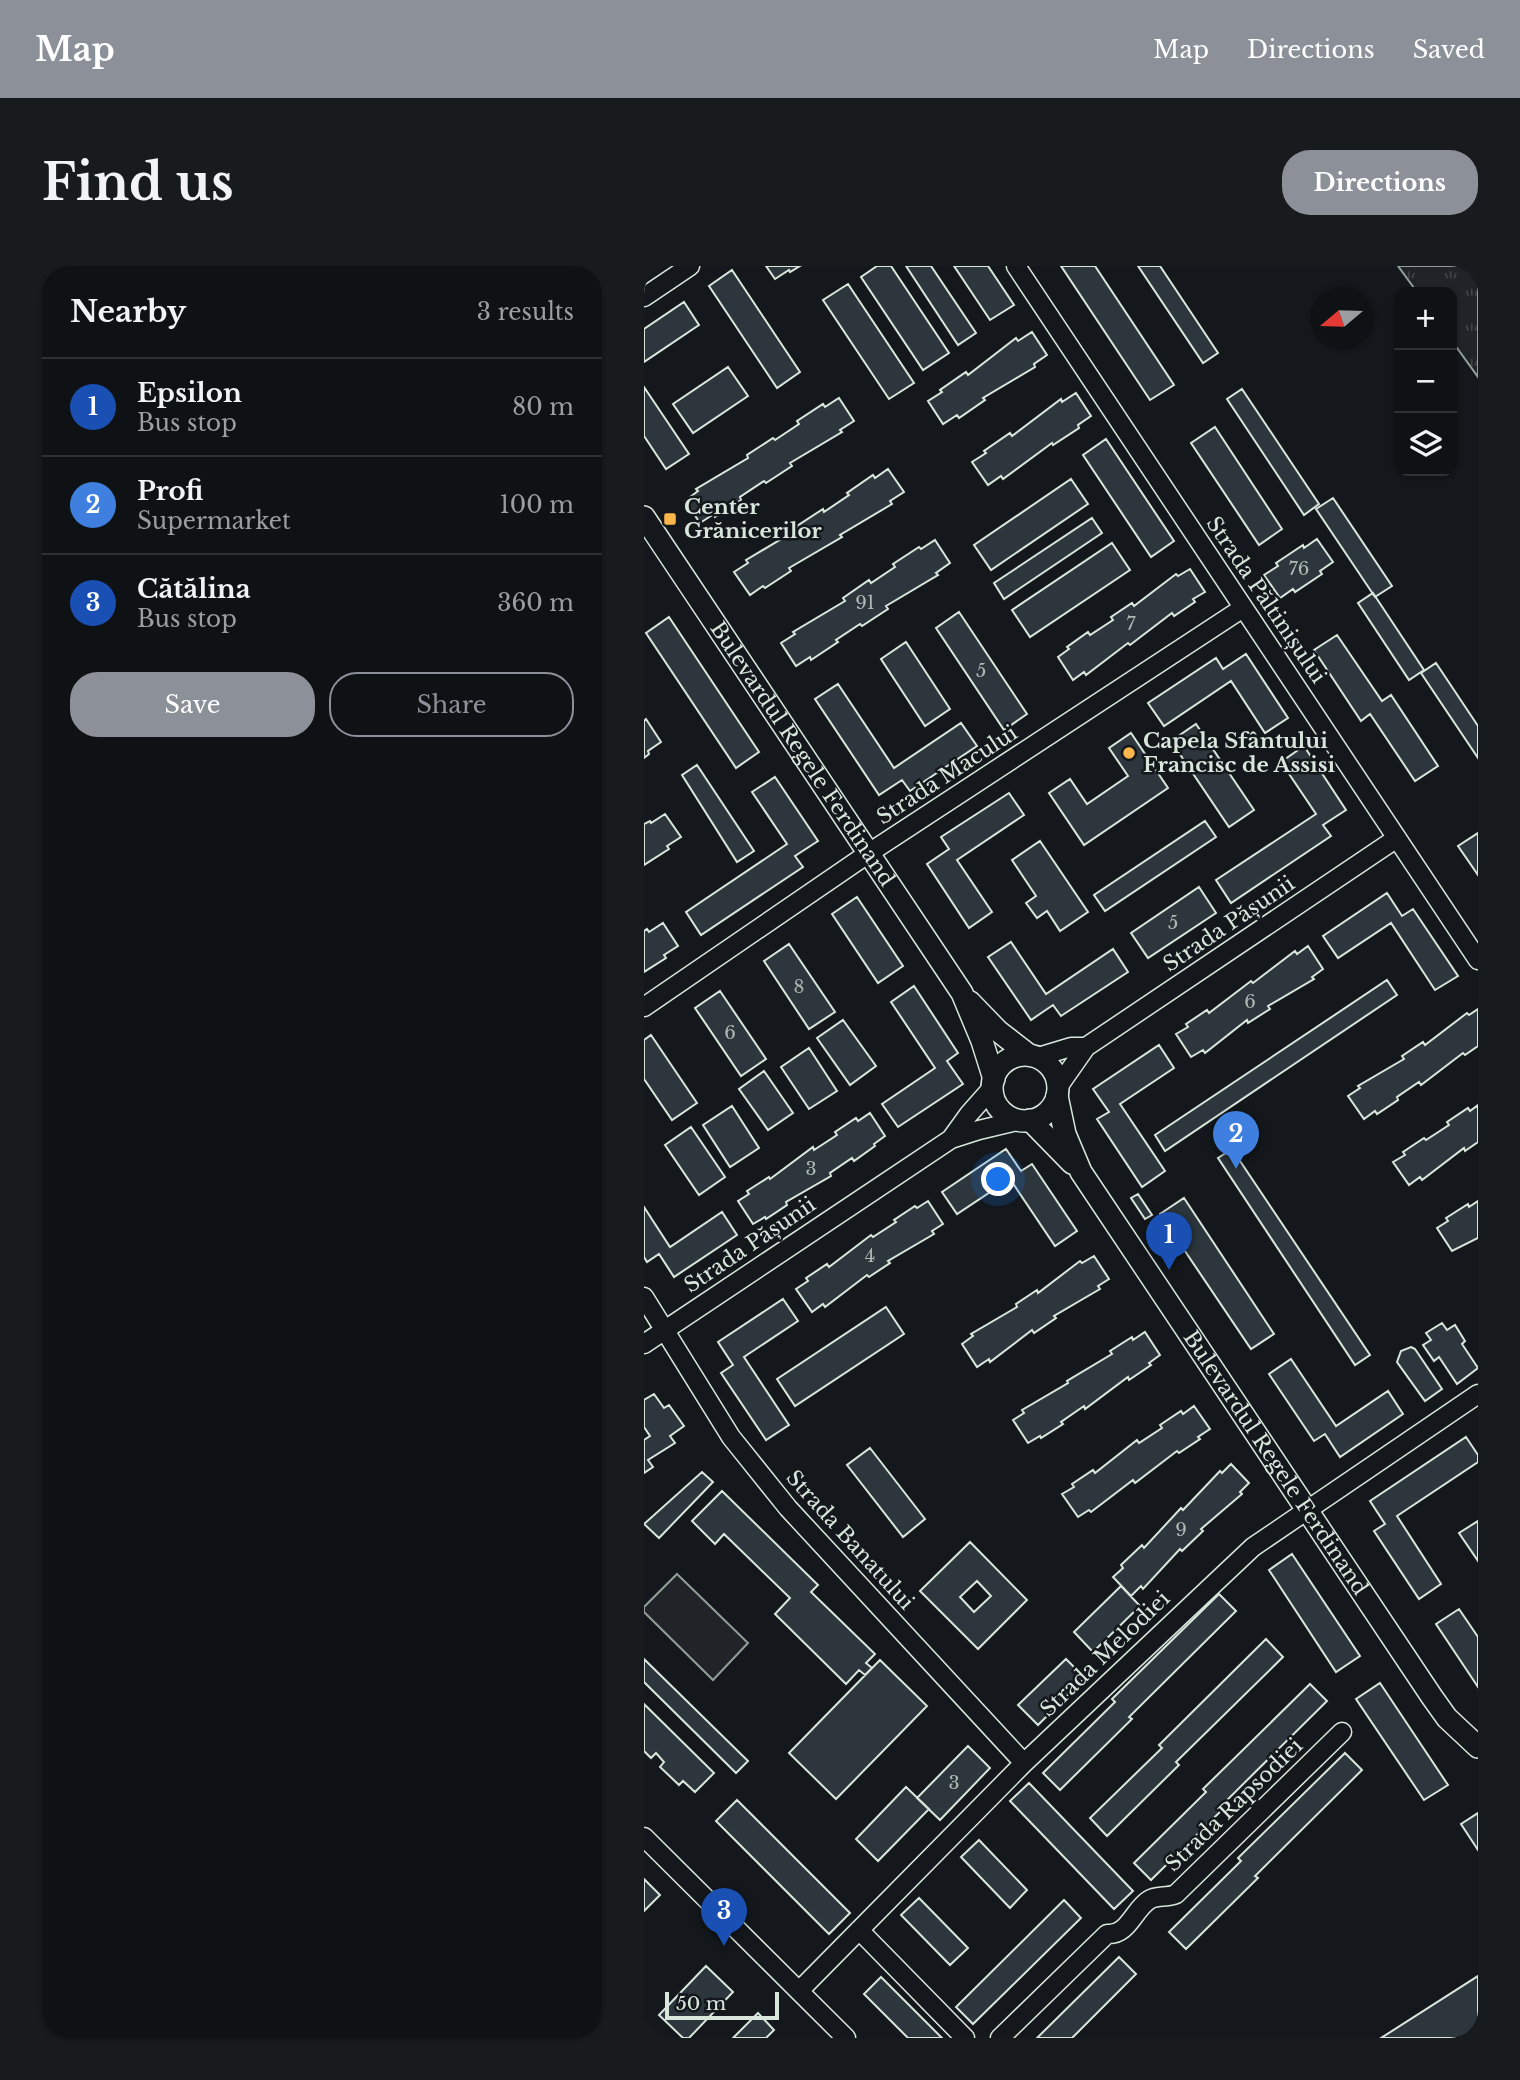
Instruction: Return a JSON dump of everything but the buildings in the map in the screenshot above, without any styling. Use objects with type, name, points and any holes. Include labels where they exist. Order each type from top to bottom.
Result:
[{"type":"main road","name":"Bulevardul Regele Ferdinand","points":[[644,517],[962,993],[998,1031],[1033,1056]]},
{"type":"main road","name":"Bulevardul Regele Ferdinand","points":[[962,993],[982,1041],[993,1084]]},
{"type":"main road","points":[[1033,1056],[1052,1069],[1058,1092],[1047,1112],[1026,1120],[1012,1118],[998,1106],[993,1084],[1003,1063],[1011,1058],[1033,1056]]},
{"type":"main road","name":"Bulevardul Regele Ferdinand","points":[[1058,1092],[1065,1134],[1081,1172],[1447,1718],[1478,1747]]},
{"type":"main road","name":"Bulevardul Regele Ferdinand","points":[[1026,1120],[1081,1172]]},
{"type":"street","points":[[644,297],[690,266]]},
{"type":"street","name":"Strada Păltinișului","points":[[1016,266],[1478,960]]},
{"type":"street","name":"Strada Macului","points":[[644,1007],[869,853],[1243,608]]},
{"type":"street","name":"Strada Pășunii","points":[[1058,1092],[1086,1047],[1397,838]]},
{"type":"street","name":"Strada Pășunii","points":[[1033,1056],[1071,1047],[1086,1047]]},
{"type":"street","name":"Strada Pășunii","points":[[951,1139],[993,1084]]},
{"type":"street","name":"Strada Pășunii","points":[[644,1343],[951,1139],[979,1129],[1026,1120]]},
{"type":"street","name":"Strada Banatului","points":[[644,1297],[731,1437],[788,1508],[1024,1763]]},
{"type":"street","name":"Strada Melodiei","points":[[799,1991],[1024,1763],[1222,1574],[1253,1547],[1307,1509],[1478,1394]]},
{"type":"street","name":"Strada Rapsodiei","points":[[1000,2038],[1107,1934],[1112,1935],[1123,1928],[1150,1899],[1172,1896],[1181,1889],[1342,1732]]},
{"type":"street","points":[[644,1837],[846,2038]]},
{"type":"street","points":[[859,1930],[965,2038]]},
{"type":"green space","points":[[1398,266],[1478,266],[1478,377],[1457,348],[1457,287],[1413,287]]},
{"type":"green space","points":[[677,1574],[748,1643],[713,1680],[644,1612],[644,1607]]},
{"type":"place","name":"Center Grănicerilor","points":[[670,519]]},
{"type":"place","name":"Capela Sfântului Francisc de Assisi","points":[[1129,753]]},
{"type":"place","name":"Profi","points":[[1236,1169]]},
{"type":"place","name":"Epsilon","points":[[1169,1270]]},
{"type":"place","name":"Cătălina","points":[[724,1946]]}]
